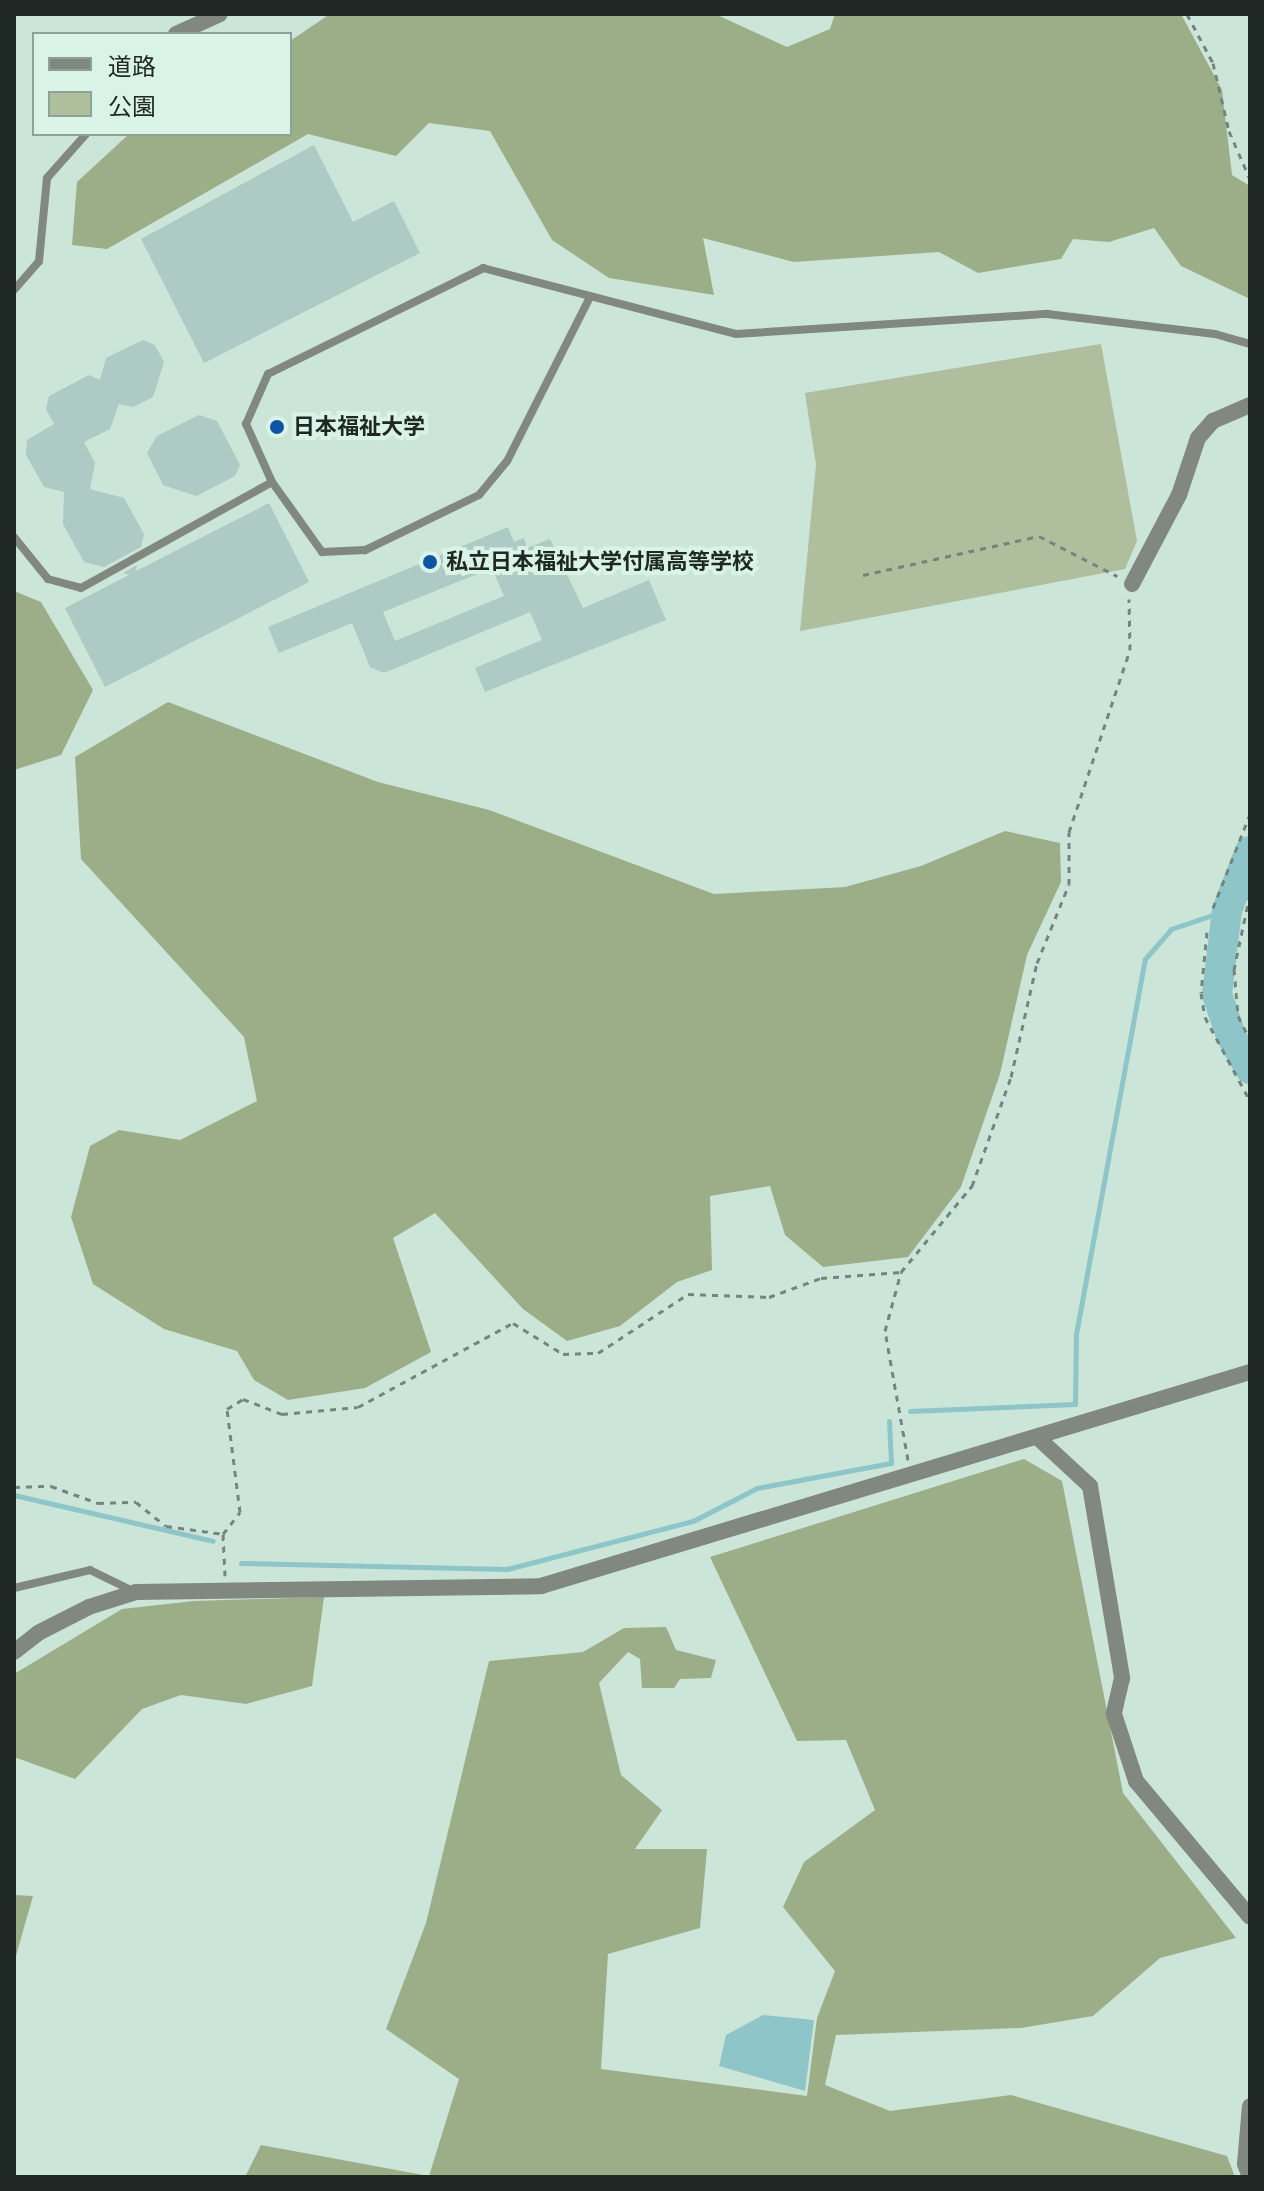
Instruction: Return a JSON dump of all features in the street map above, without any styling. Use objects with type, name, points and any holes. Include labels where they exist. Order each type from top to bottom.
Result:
[{"type":"street","points":[[180,32],[220,14]]},
{"type":"street","points":[[1132,584],[1179,495],[1198,438],[1213,421],[1250,405]]},
{"type":"street","points":[[14,1652],[38,1633],[89,1607],[136,1592],[225,1588],[541,1586],[1250,1372]]},
{"type":"street","points":[[1037,1437],[1090,1486],[1122,1678],[1114,1714],[1136,1781],[1250,1917]]},
{"type":"street","points":[[1250,2106],[1245,2164],[1250,2177]]},
{"type":"lane","points":[[14,290],[39,261],[47,178],[84,136]]},
{"type":"lane","points":[[590,297],[507,461],[479,495],[365,550],[322,552],[272,482],[246,424],[268,374],[483,268],[736,334],[1047,314],[1215,334],[1250,344]]},
{"type":"lane","points":[[14,537],[48,579],[81,588],[272,482]]},
{"type":"lane","points":[[14,1588],[90,1570],[136,1592]]},
{"type":"path","points":[[1187,14],[1213,63],[1229,131],[1250,179]]},
{"type":"path","points":[[863,575],[1039,536],[1132,584],[1130,650],[1069,832],[1069,884],[1037,963],[1011,1077],[972,1186],[901,1272],[885,1331],[911,1475]]},
{"type":"path","points":[[1213,908],[1250,814]]},
{"type":"path","points":[[1250,894],[1234,969],[1238,1016],[1250,1040]]},
{"type":"path","points":[[1207,932],[1201,993],[1205,1017],[1250,1101]]},
{"type":"path","points":[[14,1147],[14,1159]]},
{"type":"path","points":[[225,1588],[223,1534],[240,1512],[227,1409],[243,1399],[282,1414],[358,1407],[513,1323],[563,1354],[598,1353],[688,1294],[769,1297],[821,1278],[901,1272]]},
{"type":"path","points":[[14,1487],[51,1486],[98,1503],[136,1502],[166,1526],[223,1534]]},
{"type":"green space","points":[[330,14],[715,14],[787,47],[830,29],[835,14],[1181,14],[1222,90],[1232,175],[1250,186],[1250,299],[1181,266],[1154,228],[1109,242],[1073,239],[1061,259],[978,273],[939,252],[794,262],[703,238],[714,295],[609,278],[552,240],[490,131],[429,123],[396,156],[308,134],[107,249],[72,245],[77,182],[127,136],[292,136],[292,40]]},
{"type":"green space","points":[[1101,344],[1137,541],[1125,569],[800,631],[816,465],[805,393]]},
{"type":"green space","points":[[14,591],[41,602],[93,690],[61,755],[14,770]]},
{"type":"green space","points":[[168,702],[378,782],[489,810],[714,894],[845,887],[921,866],[1005,831],[1060,843],[1061,882],[1027,955],[1000,1074],[961,1187],[908,1257],[823,1267],[785,1235],[770,1186],[710,1196],[712,1270],[677,1282],[620,1326],[567,1341],[523,1309],[435,1213],[393,1238],[431,1352],[365,1388],[288,1400],[254,1380],[237,1351],[164,1329],[93,1284],[71,1217],[90,1146],[119,1130],[180,1140],[257,1101],[244,1037],[81,859],[75,757]]},
{"type":"green space","points":[[1024,1459],[1062,1481],[1123,1793],[1236,1938],[1160,1958],[1093,2016],[1021,2028],[836,2035],[825,2085],[890,2111],[1011,2095],[1227,2156],[1235,2177],[245,2177],[261,2145],[429,2176],[459,2079],[386,2029],[426,1923],[489,1661],[583,1652],[624,1628],[666,1627],[676,1650],[716,1660],[711,1678],[680,1679],[674,1688],[642,1688],[640,1659],[628,1652],[599,1683],[621,1775],[662,1810],[635,1849],[707,1849],[700,1928],[608,1954],[601,2069],[807,2096],[817,2018],[835,1971],[783,1907],[804,1862],[875,1810],[846,1740],[797,1741],[710,1557]]},
{"type":"green space","points":[[324,1597],[312,1686],[246,1704],[181,1695],[142,1709],[75,1779],[14,1757],[14,1674],[122,1609],[194,1601]]},
{"type":"green space","points":[[14,1895],[33,1896],[14,1963]]},
{"type":"water","points":[[763,2015],[814,2020],[805,2091],[719,2066],[726,2035]]},
{"type":"building","points":[[314,145],[353,222],[394,201],[420,253],[204,363],[141,239]]},
{"type":"building","points":[[143,340],[155,345],[164,362],[153,397],[133,407],[119,404],[110,429],[84,442],[95,463],[90,489],[124,498],[144,534],[141,547],[104,567],[84,562],[63,524],[64,492],[44,487],[26,455],[27,440],[54,424],[46,409],[49,396],[89,375],[100,380],[106,358]]},
{"type":"building","points":[[199,415],[217,421],[240,465],[235,476],[196,496],[163,485],[147,453],[157,436]]},
{"type":"building","points":[[269,503],[309,582],[105,687],[65,608],[129,575],[123,573],[137,565],[136,571]]},
{"type":"building","points":[[508,527],[514,542],[524,538],[527,548],[550,539],[583,608],[649,580],[666,620],[485,692],[475,668],[542,640],[530,612],[384,673],[370,667],[352,623],[279,653],[268,627]],"holes":[[[492,568],[504,596],[395,641],[383,612]]]},
{"type":"waterway","points":[[1250,851],[1227,910],[1217,994],[1231,1036],[1250,1069]]},
{"type":"waterway","points":[[910,1411],[1075,1404],[1076,1334],[1145,959],[1171,929],[1227,910]]},
{"type":"waterway","points":[[241,1563],[507,1569],[693,1521],[757,1488],[891,1463],[889,1421]]},
{"type":"waterway","points":[[14,1495],[213,1541]]},
{"type":"place","name":"日本福祉大学","points":[[277,427]]},
{"type":"place","name":"私立日本福祉大学付属高等学校","points":[[430,562]]}]
